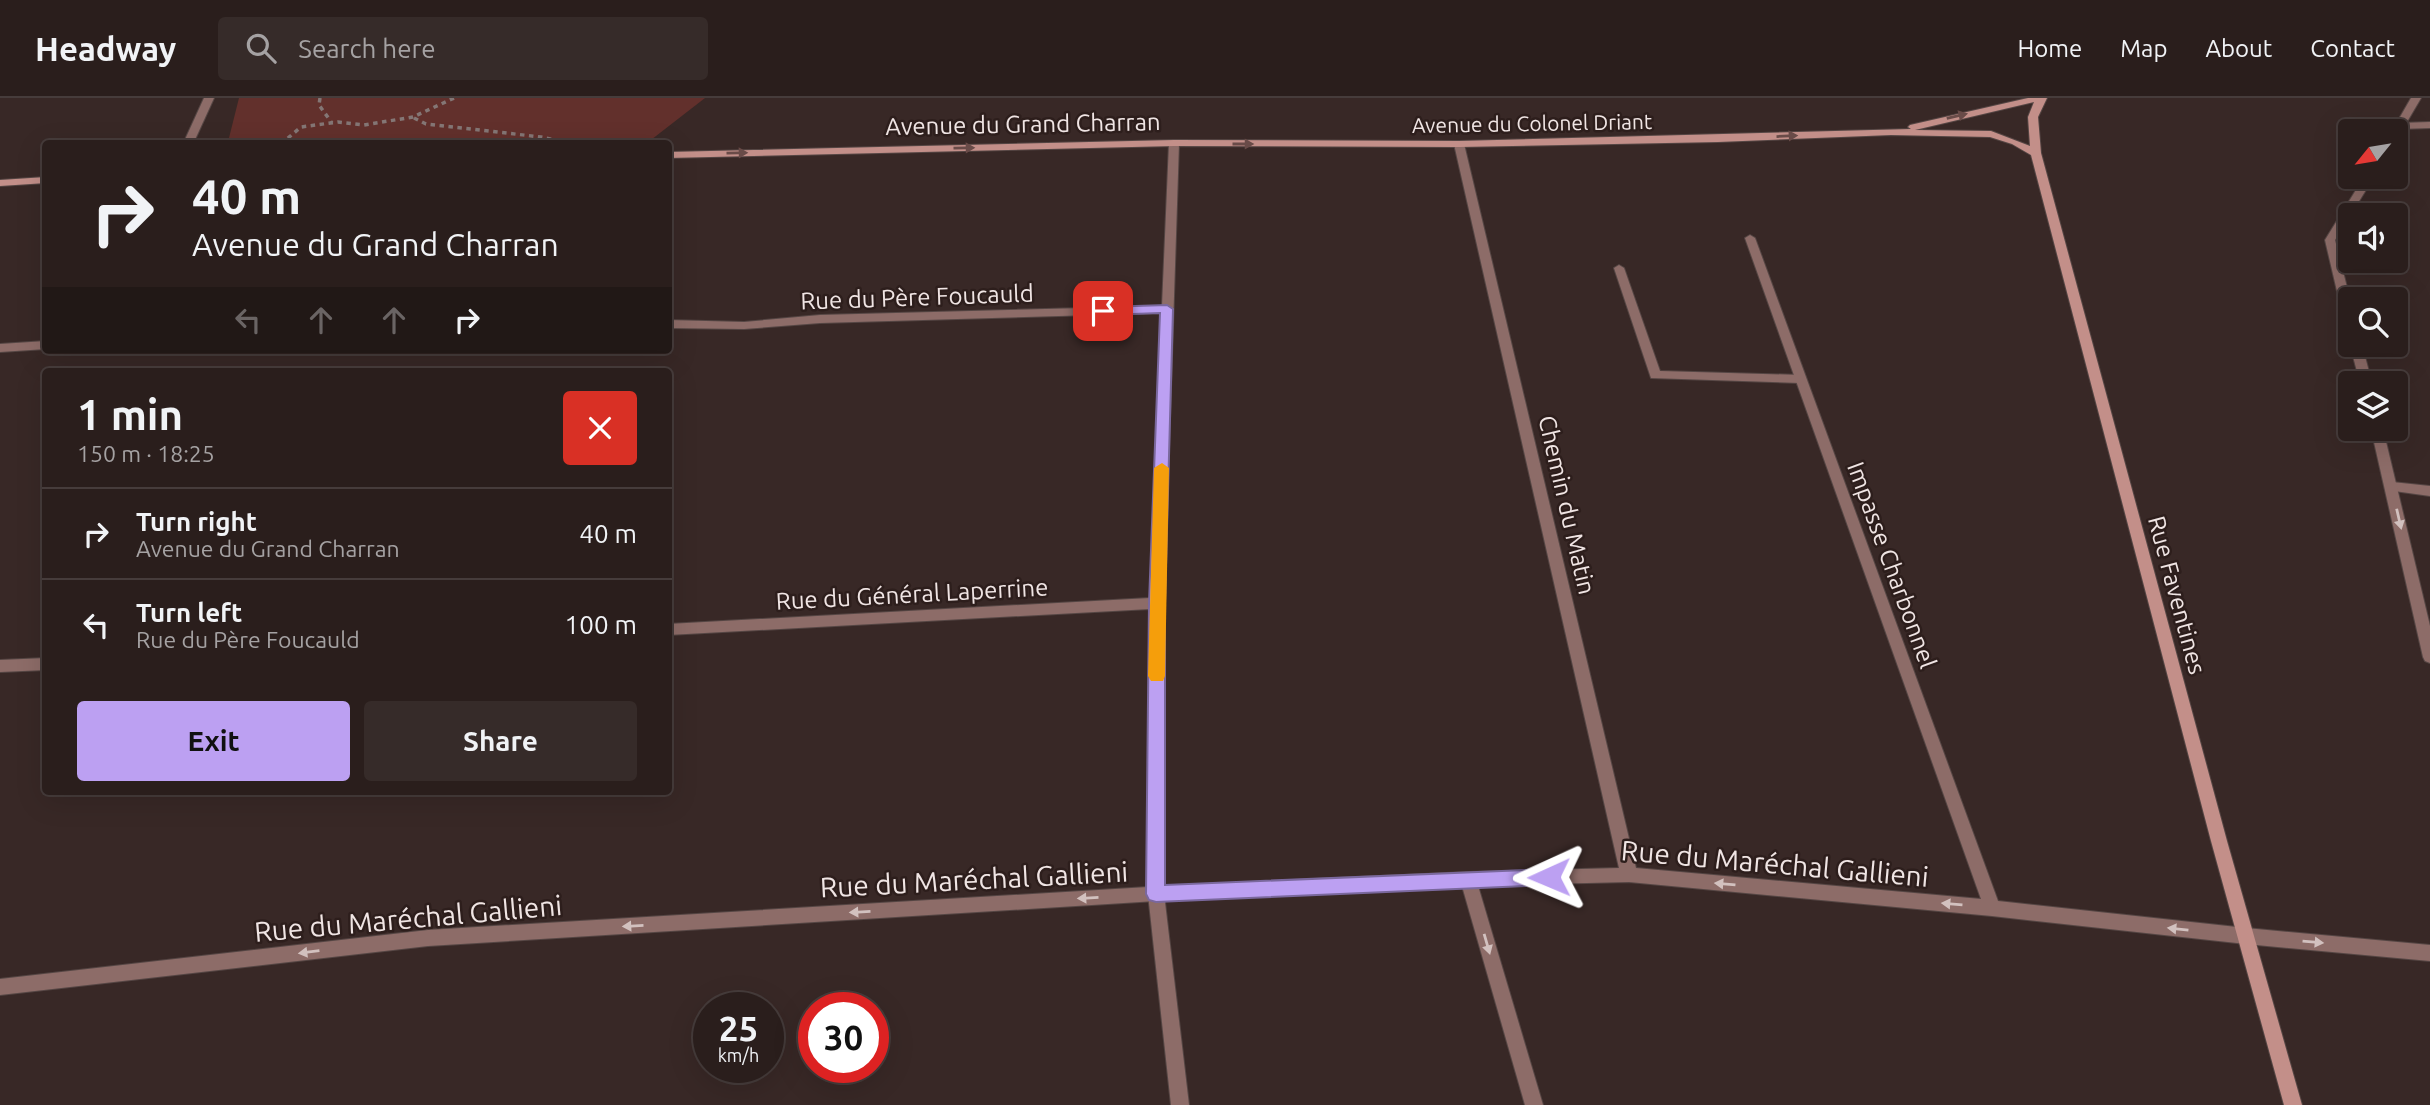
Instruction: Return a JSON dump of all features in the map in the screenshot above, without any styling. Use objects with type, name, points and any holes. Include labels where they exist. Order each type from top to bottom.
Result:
[{"type":"street","points":[[190,140],[209,98]]},
{"type":"street","name":"Avenue du Colonel Driant","points":[[1891,132],[2042,98]]},
{"type":"street","name":"Rue Faventines","points":[[2042,98],[2034,108],[2031,125],[2036,153],[2293,1105]]},
{"type":"street","points":[[2404,119],[2416,98]]},
{"type":"street","points":[[2408,128],[2430,125]]},
{"type":"street","name":"Avenue du Colonel Driant","points":[[1174,144],[1459,144],[1718,139],[1891,132],[1991,134],[2036,153]]},
{"type":"street","name":"Avenue du Grand Charran","points":[[672,155],[1174,144],[1157,603],[1156,894],[1180,1105]]},
{"type":"street","name":"Chemin du Matin","points":[[1459,144],[1629,875]]},
{"type":"street","points":[[0,183],[42,180]]},
{"type":"street","points":[[2342,287],[2330,240],[2361,189]]},
{"type":"street","name":"Impasse Charbonnel","points":[[1750,238],[1992,908]]},
{"type":"street","points":[[1619,268],[1655,375],[1800,379]]},
{"type":"street","name":"Rue du Père Foucauld","points":[[672,325],[691,327],[786,324],[820,319],[1167,309]]},
{"type":"street","points":[[0,348],[42,345]]},
{"type":"street","points":[[2380,441],[2430,657]]},
{"type":"street","points":[[2392,487],[2430,491]]},
{"type":"street","name":"Rue du Général Laperrine","points":[[672,630],[1157,603]]},
{"type":"street","points":[[0,666],[42,664]]},
{"type":"street","name":"Rue du Maréchal Gallieni","points":[[0,987],[428,938],[1156,894],[1468,878],[1629,875],[1992,908],[2430,953]]},
{"type":"street","points":[[1468,878],[1534,1105]]},
{"type":"path","points":[[320,98],[319,105],[332,123]]},
{"type":"path","points":[[286,140],[301,127],[332,123],[364,125],[413,117],[454,98]]},
{"type":"path","points":[[413,117],[426,124],[555,140]]},
{"type":"shaded area","points":[[239,98],[705,98],[651,140],[228,140]]},
{"type":"slow traffic","points":[[1157,676],[1162,468]]},
{"type":"route","points":[[1103,311],[1167,309],[1157,603],[1156,894],[1468,878],[1549,877]]}]
